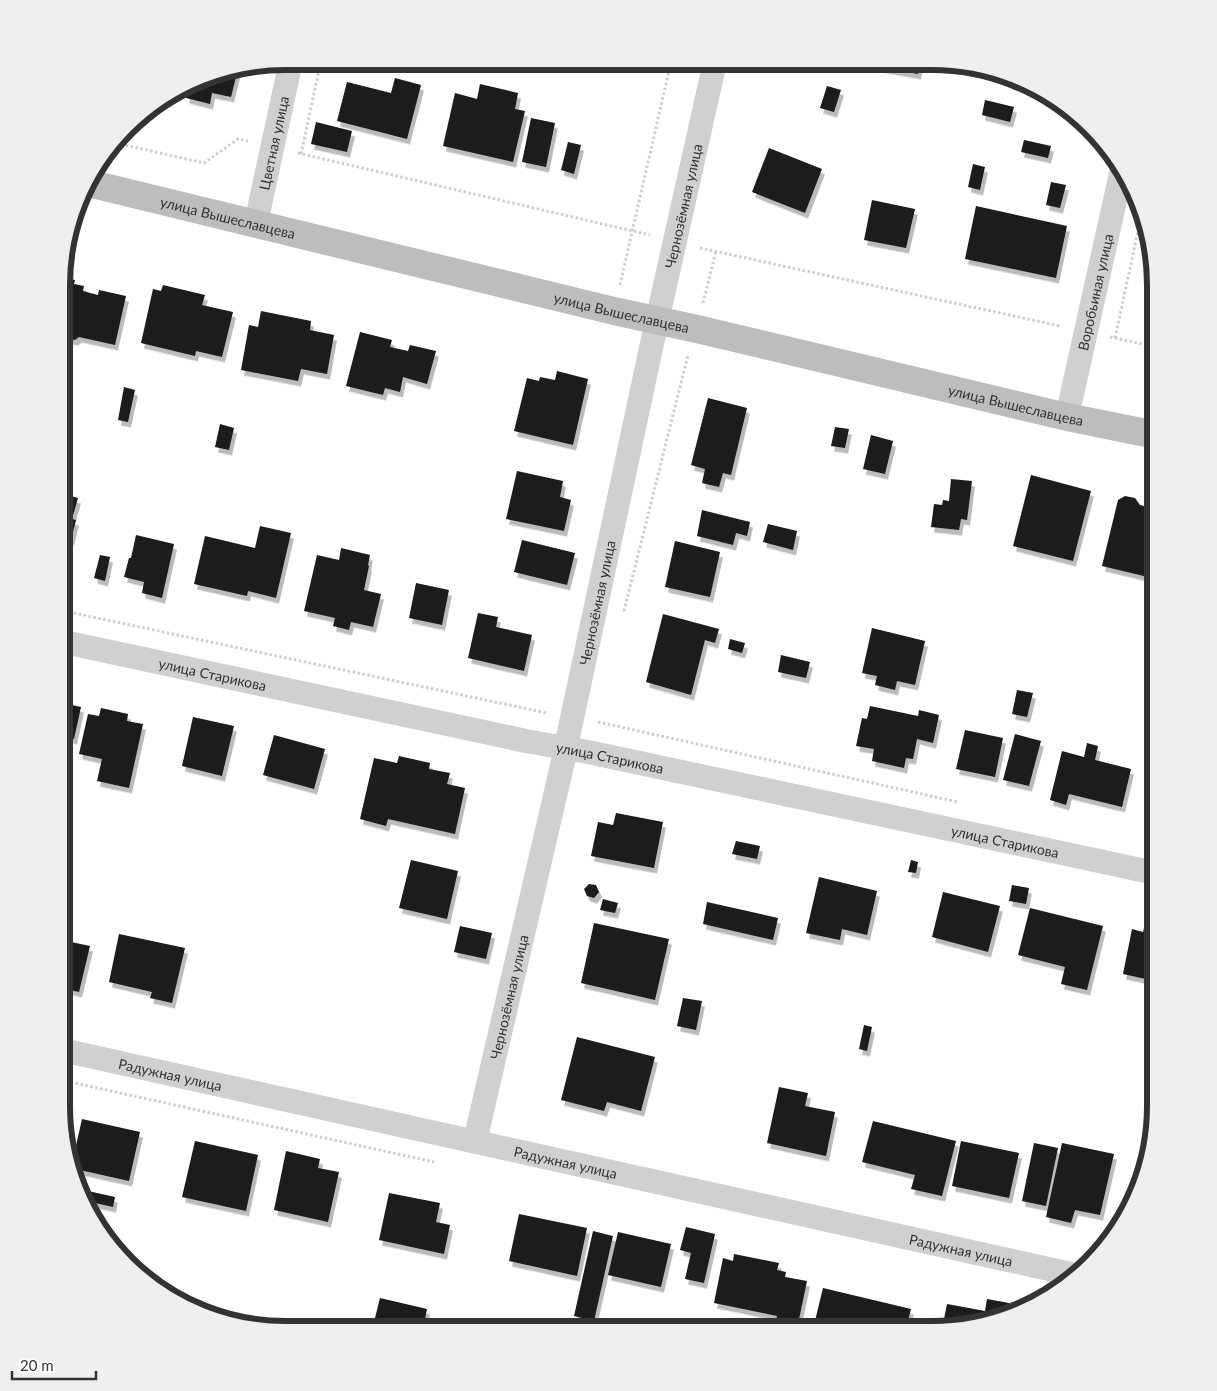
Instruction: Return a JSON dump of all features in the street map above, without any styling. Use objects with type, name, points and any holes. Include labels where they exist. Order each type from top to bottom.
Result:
[{"type":"street","name":"Цветная улица","points":[[256,223],[290,70]]},
{"type":"street","name":"Чернозёмная улица","points":[[475,1142],[572,718],[657,320],[713,70]]},
{"type":"street","name":"Воробьиная улица","points":[[1067,417],[1119,181]]},
{"type":"street","name":"улица Вышеславцева","points":[[95,185],[614,311],[1067,417],[1147,433]]},
{"type":"street","name":"улица Старикова","points":[[70,643],[1147,872]]},
{"type":"street","name":"Радужная улица","points":[[70,1052],[1067,1273]]},
{"type":"path","points":[[320,70],[301,154],[702,248],[1147,345]]},
{"type":"path","points":[[614,311],[668,70]]},
{"type":"path","points":[[122,144],[204,163],[238,139],[252,142]]},
{"type":"path","points":[[1115,338],[1139,226]]},
{"type":"path","points":[[70,612],[572,718],[597,721],[963,803]]},
{"type":"building","points":[[896,70],[919,70],[918,74]]},
{"type":"building","points":[[236,76],[231,97],[212,93],[210,104],[186,98],[187,94],[203,86]]},
{"type":"building","points":[[395,78],[421,85],[407,139],[337,121],[347,82],[391,93]]},
{"type":"building","points":[[480,84],[518,93],[515,109],[525,111],[513,162],[443,146],[455,93],[477,99]]},
{"type":"building","points":[[827,86],[841,90],[834,112],[820,108]]},
{"type":"building","points":[[985,100],[1014,107],[1010,122],[982,115]]},
{"type":"building","points":[[531,118],[555,123],[546,167],[522,162]]},
{"type":"building","points":[[316,122],[352,131],[347,152],[311,144]]},
{"type":"building","points":[[1024,140],[1051,146],[1048,158],[1021,152]]},
{"type":"building","points":[[568,142],[581,145],[574,174],[561,170]]},
{"type":"building","points":[[769,148],[822,169],[805,213],[752,192]]},
{"type":"building","points":[[973,164],[985,167],[980,190],[968,187]]},
{"type":"building","points":[[1051,182],[1066,185],[1060,208],[1046,205]]},
{"type":"building","points":[[872,200],[915,209],[906,248],[864,240]]},
{"type":"building","points":[[976,206],[1067,226],[1056,278],[965,259]]},
{"type":"building","points":[[70,279],[75,280],[74,284],[84,286],[83,291],[98,295],[99,290],[126,296],[115,345],[79,337],[75,340],[70,339]]},
{"type":"building","points":[[163,285],[205,295],[202,305],[233,312],[222,357],[196,351],[195,356],[141,343],[153,289],[161,291]]},
{"type":"building","points":[[261,311],[311,321],[310,330],[334,335],[327,374],[301,369],[298,381],[241,370],[249,325],[258,327]]},
{"type":"building","points":[[360,332],[392,340],[390,347],[408,351],[410,345],[436,351],[427,384],[403,377],[400,392],[385,388],[383,395],[346,386]]},
{"type":"building","points":[[557,371],[588,379],[573,445],[514,431],[527,378],[539,381],[540,377],[555,380]]},
{"type":"building","points":[[124,387],[135,390],[128,422],[118,420]]},
{"type":"building","points":[[708,398],[747,408],[731,475],[723,473],[719,487],[702,483],[705,469],[691,465]]},
{"type":"building","points":[[220,424],[234,428],[229,450],[215,447]]},
{"type":"building","points":[[835,427],[849,429],[845,448],[831,446]]},
{"type":"building","points":[[871,435],[893,441],[885,474],[863,469]]},
{"type":"building","points":[[517,471],[563,481],[560,497],[571,500],[564,531],[506,519]]},
{"type":"building","points":[[1031,475],[1091,491],[1073,561],[1013,546]]},
{"type":"building","points":[[951,479],[972,481],[967,520],[961,519],[959,530],[931,527],[934,504],[942,505],[943,500],[949,501]]},
{"type":"building","points":[[70,496],[78,498],[72,519],[76,520],[71,540]]},
{"type":"building","points":[[1125,496],[1135,498],[1140,505],[1147,507],[1147,577],[1102,566],[1118,500]]},
{"type":"building","points":[[702,510],[750,522],[747,536],[736,533],[733,545],[697,536]]},
{"type":"building","points":[[768,524],[797,531],[793,550],[763,542]]},
{"type":"building","points":[[260,526],[291,533],[276,598],[248,591],[247,596],[194,584],[205,536],[255,548]]},
{"type":"building","points":[[136,535],[174,544],[162,598],[142,593],[144,582],[124,577],[129,558],[131,558]]},
{"type":"building","points":[[522,540],[575,553],[567,585],[514,572]]},
{"type":"building","points":[[675,541],[720,552],[710,597],[665,587]]},
{"type":"building","points":[[341,548],[370,555],[364,590],[381,594],[373,627],[351,622],[349,630],[333,626],[335,618],[304,611],[317,555],[339,560]]},
{"type":"building","points":[[100,555],[110,557],[105,581],[94,578]]},
{"type":"building","points":[[416,583],[449,590],[442,625],[409,618]]},
{"type":"building","points":[[478,613],[498,617],[496,627],[532,635],[524,671],[468,658]]},
{"type":"building","points":[[663,614],[719,629],[715,643],[705,640],[691,695],[646,682]]},
{"type":"building","points":[[872,628],[925,641],[915,685],[897,681],[895,690],[875,685],[877,676],[862,673]]},
{"type":"building","points":[[730,639],[745,643],[742,653],[728,649]]},
{"type":"building","points":[[781,655],[810,662],[806,678],[778,672]]},
{"type":"building","points":[[1017,690],[1033,693],[1027,717],[1012,714]]},
{"type":"building","points":[[70,705],[81,707],[74,739],[70,738]]},
{"type":"building","points":[[870,706],[918,716],[919,710],[939,715],[933,743],[917,739],[913,759],[906,758],[904,768],[872,761],[874,749],[856,746],[862,718],[867,719]]},
{"type":"building","points":[[101,708],[128,714],[127,721],[143,724],[129,788],[97,781],[102,759],[79,754],[88,714],[99,716]]},
{"type":"building","points":[[193,717],[234,726],[222,776],[182,766]]},
{"type":"building","points":[[965,730],[1003,738],[995,777],[956,769]]},
{"type":"building","points":[[1015,734],[1041,741],[1029,786],[1003,780]]},
{"type":"building","points":[[274,735],[325,749],[314,789],[263,775]]},
{"type":"building","points":[[1087,743],[1098,746],[1095,760],[1131,769],[1122,807],[1069,794],[1066,805],[1050,800],[1062,751],[1084,757]]},
{"type":"building","points":[[399,756],[430,763],[429,769],[450,773],[447,784],[465,788],[455,834],[388,819],[386,826],[360,819],[374,758],[397,763]]},
{"type":"building","points":[[616,813],[663,822],[654,868],[591,856],[598,822],[613,825]]},
{"type":"building","points":[[736,841],[760,846],[757,859],[732,854]]},
{"type":"building","points":[[411,860],[458,871],[447,919],[399,908]]},
{"type":"building","points":[[911,860],[918,862],[916,873],[908,872]]},
{"type":"building","points":[[819,877],[877,891],[867,935],[842,929],[840,940],[806,933]]},
{"type":"building","points":[[589,884],[596,885],[599,892],[594,898],[587,896],[584,889]]},
{"type":"building","points":[[1012,885],[1029,888],[1026,904],[1009,901]]},
{"type":"building","points":[[943,892],[1000,906],[988,952],[932,937]]},
{"type":"building","points":[[603,899],[618,903],[615,913],[600,910]]},
{"type":"building","points":[[707,902],[778,918],[773,940],[703,924]]},
{"type":"building","points":[[1030,908],[1103,926],[1087,990],[1061,984],[1065,967],[1018,955]]},
{"type":"building","points":[[1147,916],[1147,979],[1123,974],[1132,929],[1143,932]]},
{"type":"building","points":[[594,923],[669,939],[655,1000],[581,983]]},
{"type":"building","points":[[460,926],[492,933],[486,959],[454,952]]},
{"type":"building","points":[[119,934],[185,948],[172,1003],[150,998],[152,992],[109,982]]},
{"type":"building","points":[[70,942],[90,946],[79,992],[70,990]]},
{"type":"building","points":[[683,998],[702,1001],[696,1030],[677,1026]]},
{"type":"building","points":[[864,1025],[872,1027],[867,1051],[859,1049]]},
{"type":"building","points":[[577,1037],[655,1057],[641,1111],[607,1102],[604,1111],[561,1100]]},
{"type":"building","points":[[779,1087],[808,1093],[805,1106],[835,1112],[826,1156],[767,1143]]},
{"type":"building","points":[[82,1119],[140,1132],[129,1181],[80,1170],[75,1151]]},
{"type":"building","points":[[873,1121],[956,1141],[942,1196],[911,1189],[915,1175],[862,1162]]},
{"type":"building","points":[[195,1141],[258,1155],[246,1211],[182,1197]]},
{"type":"building","points":[[961,1141],[1019,1153],[1009,1198],[952,1186]]},
{"type":"building","points":[[1034,1143],[1058,1148],[1046,1206],[1022,1201]]},
{"type":"building","points":[[1062,1143],[1114,1154],[1100,1215],[1075,1210],[1071,1223],[1046,1217]]},
{"type":"building","points":[[286,1151],[320,1159],[318,1168],[339,1172],[328,1222],[274,1210]]},
{"type":"building","points":[[88,1192],[115,1197],[113,1207],[93,1203]]},
{"type":"building","points":[[389,1193],[440,1203],[436,1222],[450,1225],[444,1254],[379,1240]]},
{"type":"building","points":[[519,1214],[587,1228],[577,1276],[509,1261]]},
{"type":"building","points":[[686,1227],[715,1234],[704,1283],[685,1279],[691,1253],[680,1250]]},
{"type":"building","points":[[593,1231],[613,1236],[594,1321],[574,1316]]},
{"type":"building","points":[[618,1232],[671,1244],[661,1287],[608,1275]]},
{"type":"building","points":[[734,1254],[779,1263],[777,1270],[786,1272],[785,1277],[807,1281],[799,1321],[776,1321],[777,1316],[714,1303],[723,1258],[733,1261]]},
{"type":"building","points":[[823,1288],[911,1309],[908,1321],[815,1321]]},
{"type":"building","points":[[380,1298],[427,1309],[425,1321],[374,1321]]},
{"type":"building","points":[[987,1299],[1009,1303],[1008,1307],[987,1314],[944,1321],[947,1304],[985,1311]]}]
